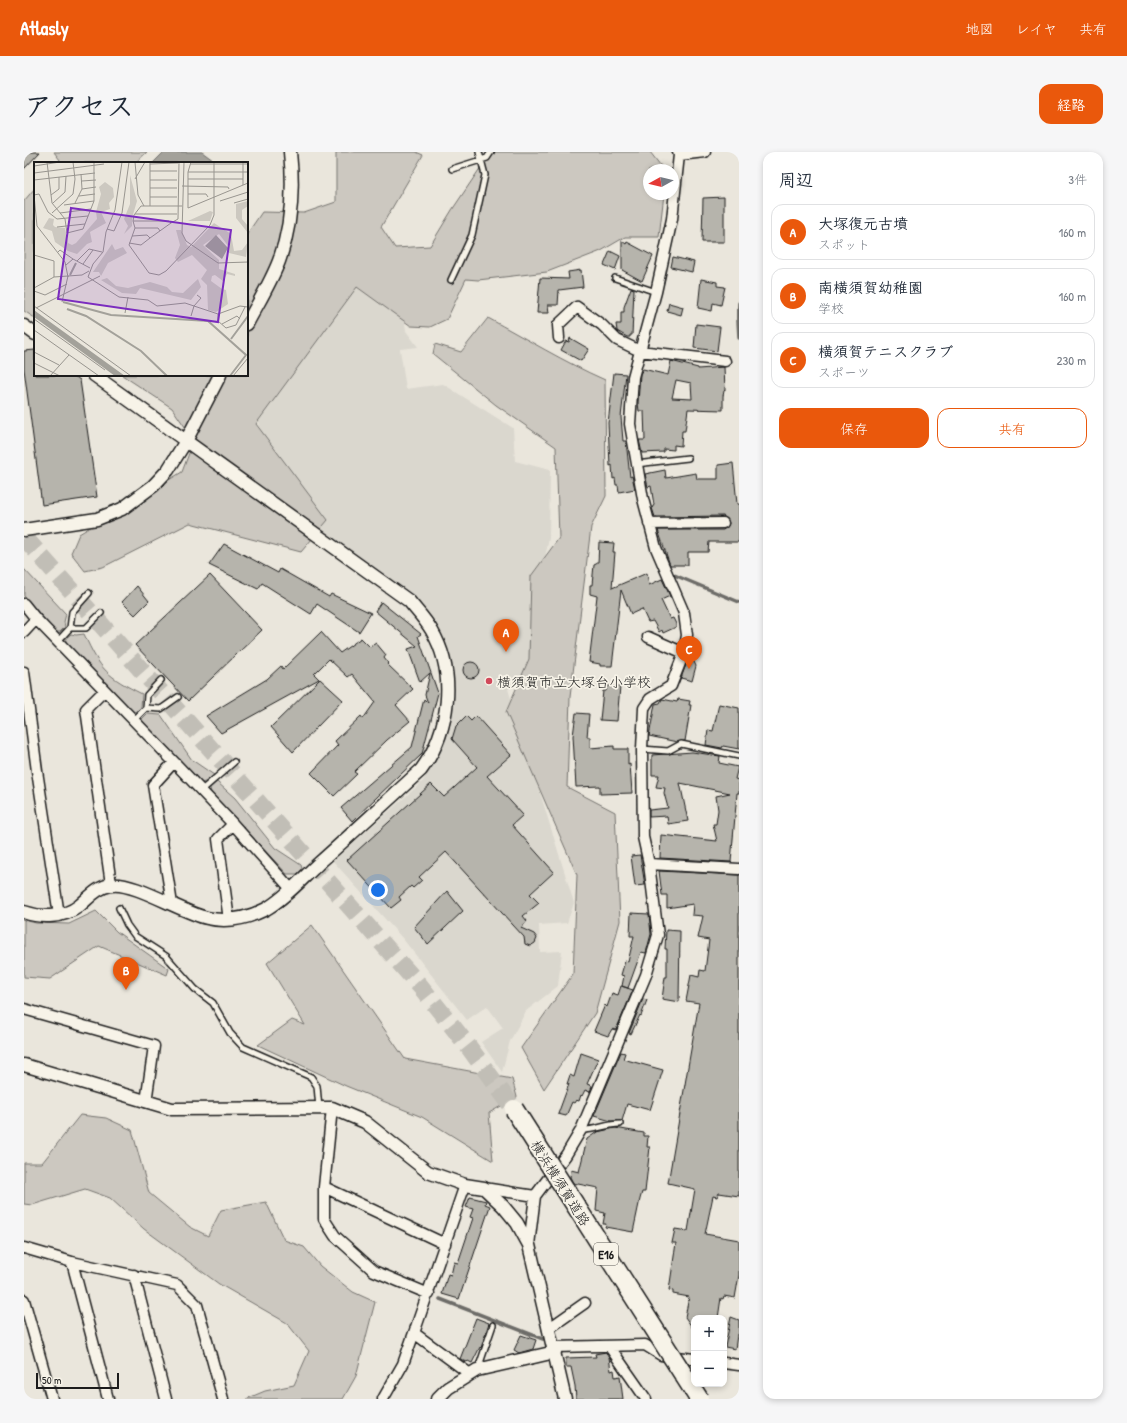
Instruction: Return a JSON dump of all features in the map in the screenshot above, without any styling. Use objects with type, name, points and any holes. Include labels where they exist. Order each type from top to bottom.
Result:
[{"type":"highway","name":"横浜横須賀道路","points":[[691,1399],[510,1110],[699,1399]]},
{"type":"street","points":[[248,322],[279,262],[286,237],[292,211],[293,178],[290,152]]},
{"type":"street","points":[[529,1245],[535,1196],[566,1155],[582,1130],[646,975],[658,935],[649,864],[643,837],[642,749],[644,708],[650,699],[671,686],[684,653],[687,635],[684,613],[656,548],[649,524],[636,464],[630,424],[633,377],[656,292],[672,219],[679,154],[705,152]]},
{"type":"street","points":[[559,338],[558,324],[576,307],[602,325],[617,340],[640,352],[725,361]]},
{"type":"street","points":[[24,326],[34,333]]},
{"type":"street","points":[[24,912],[37,916],[59,914],[78,907],[94,892],[112,884],[130,887],[208,918],[229,920],[245,918],[267,908],[292,889],[421,770],[432,756],[441,733],[447,707],[446,676],[443,656],[432,630],[410,601],[95,376]]},
{"type":"street","points":[[24,530],[97,519],[122,509],[158,481],[168,470],[186,442],[219,376]]},
{"type":"street","points":[[649,524],[723,523]]},
{"type":"street","points":[[24,604],[36,619],[104,691],[202,790],[292,889]]},
{"type":"street","points":[[24,632],[36,619]]},
{"type":"street","points":[[648,637],[684,653]]},
{"type":"street","points":[[24,672],[37,771],[59,914]]},
{"type":"street","points":[[104,691],[86,709],[112,884]]},
{"type":"street","points":[[172,904],[153,785],[174,762]]},
{"type":"street","points":[[229,920],[218,839],[233,824]]},
{"type":"street","points":[[649,864],[739,869]]},
{"type":"street","points":[[24,1009],[154,1046],[146,1102]]},
{"type":"street","points":[[24,1065],[172,1109],[332,1108],[365,1122],[428,1172],[465,1185],[535,1196]]},
{"type":"street","points":[[332,1108],[324,1187],[324,1219],[335,1236],[374,1271],[429,1294]]},
{"type":"street","points":[[383,1399],[403,1364],[429,1294],[465,1185]]},
{"type":"street","points":[[324,1187],[445,1244]]},
{"type":"street","points":[[484,1188],[503,1206],[517,1223],[529,1245],[565,1399]]},
{"type":"street","points":[[24,1248],[72,1262],[177,1286],[197,1305],[222,1399]]},
{"type":"street","points":[[72,1262],[108,1399]]},
{"type":"street","points":[[134,1275],[166,1399]]},
{"type":"street","points":[[24,1300],[52,1399]]},
{"type":"street","points":[[548,1329],[585,1303]]},
{"type":"street","points":[[414,1333],[474,1372]]},
{"type":"street","points":[[436,1399],[448,1388],[474,1372],[554,1350],[645,1345],[661,1355],[691,1359]]},
{"type":"street","points":[[609,1346],[646,1399]]},
{"type":"street","points":[[727,1363],[739,1365]]},
{"type":"lane","points":[[451,280],[472,234],[485,175],[480,158],[480,152]]},
{"type":"lane","points":[[452,169],[480,158],[487,158],[491,152]]},
{"type":"lane","points":[[615,278],[656,292]]},
{"type":"lane","points":[[636,464],[688,458]]},
{"type":"lane","points":[[58,641],[70,628],[72,612],[89,594]]},
{"type":"lane","points":[[70,628],[86,628],[101,613]]},
{"type":"lane","points":[[134,720],[146,708],[147,695],[161,680]]},
{"type":"lane","points":[[146,708],[161,709],[178,698]]},
{"type":"lane","points":[[642,749],[668,751],[681,744],[739,756]]},
{"type":"lane","points":[[202,790],[234,762]]},
{"type":"lane","points":[[119,908],[127,925],[135,936],[166,956],[195,988],[213,1003],[230,1033],[243,1047],[311,1077],[317,1086],[319,1108]]},
{"type":"lane","points":[[582,1130],[589,1131],[606,1124],[620,1124]]},
{"type":"lane","points":[[474,1372],[493,1325]]},
{"type":"shaded area","points":[[54,152],[147,152],[136,162],[58,162],[60,160]]},
{"type":"shaded area","points":[[164,152],[202,152],[216,162],[154,162]]},
{"type":"shaded area","points":[[336,152],[416,152],[423,155],[381,227],[395,248],[430,246],[487,158],[487,152],[650,152],[659,164],[643,164],[643,200],[663,200],[659,237],[625,237],[601,251],[547,272],[478,280],[466,279],[447,319],[430,327],[411,326],[357,287],[256,424],[328,520],[301,552],[190,523],[103,567],[85,571],[71,553],[79,534],[182,472],[194,440],[172,408],[124,376],[248,376],[248,233],[262,212],[304,213],[336,202]]},
{"type":"shaded area","points":[[34,189],[34,317],[24,311],[24,201]]},
{"type":"shaded area","name":"横須賀市立大塚台小学校","points":[[357,279],[404,315],[406,331],[418,347],[400,349],[406,389],[443,384],[513,428],[515,461],[550,470],[549,538],[537,597],[544,672],[508,689],[574,903],[567,923],[539,925],[540,952],[562,951],[558,986],[526,1011],[510,1041],[502,1072],[481,1042],[503,1028],[487,1006],[467,1020],[403,939],[333,861],[423,781],[451,726],[454,674],[439,632],[422,604],[243,471],[263,449],[257,409]]},
{"type":"shaded area","points":[[488,318],[560,358],[605,380],[606,496],[591,527],[570,697],[567,787],[615,812],[620,921],[595,1013],[544,1089],[521,1048],[573,974],[577,875],[506,712],[529,659],[531,576],[559,538],[556,447],[496,405],[433,354],[435,344],[461,352]]},
{"type":"shaded area","points":[[24,569],[66,614],[64,622],[65,627],[60,632],[56,632],[24,596]]},
{"type":"shaded area","points":[[71,634],[84,634],[95,656],[106,671],[121,683],[142,694],[141,707],[136,712],[133,712],[66,642],[66,638]]},
{"type":"shaded area","points":[[147,714],[161,715],[192,760],[214,775],[205,782],[201,783],[143,722],[142,719]]},
{"type":"shaded area","points":[[217,782],[235,798],[275,848],[301,865],[302,869],[297,874],[287,874],[211,793],[210,788]]},
{"type":"shaded area","points":[[96,911],[117,932],[169,969],[167,975],[99,946],[50,979],[24,977],[24,920],[36,923],[69,924]]},
{"type":"shaded area","points":[[312,925],[405,1059],[512,1079],[517,1097],[489,1113],[493,1161],[422,1117],[346,1086],[258,1045],[292,1020],[305,1025],[267,963]]},
{"type":"shaded area","points":[[80,1115],[106,1118],[132,1130],[149,1193],[190,1227],[208,1236],[221,1210],[266,1202],[284,1240],[304,1247],[320,1266],[353,1292],[375,1302],[356,1376],[343,1399],[246,1399],[265,1391],[294,1385],[309,1351],[287,1323],[219,1284],[144,1229],[110,1198],[85,1189],[32,1205],[24,1204],[24,1163],[42,1163]]},
{"type":"building","points":[[24,152],[40,152],[24,169]]},
{"type":"building","points":[[724,197],[724,242],[702,242],[703,198]]},
{"type":"building","points":[[622,241],[626,244],[627,242],[653,256],[642,281],[622,270]]},
{"type":"building","points":[[610,251],[620,256],[615,270],[604,265]]},
{"type":"building","points":[[673,257],[694,262],[692,272],[671,267]]},
{"type":"building","points":[[581,270],[583,287],[559,290],[558,305],[548,305],[549,313],[537,313],[540,278],[569,279],[568,272]]},
{"type":"building","points":[[701,279],[717,282],[717,286],[725,287],[721,305],[713,303],[712,311],[698,308]]},
{"type":"building","points":[[631,288],[634,289],[632,335],[627,337],[617,331],[616,324],[621,324],[621,312],[624,312],[624,307]]},
{"type":"building","points":[[669,303],[683,307],[681,315],[667,311]]},
{"type":"building","points":[[696,324],[720,327],[717,351],[694,348]]},
{"type":"building","points":[[570,338],[589,349],[581,361],[561,350],[566,341],[569,342]]},
{"type":"building","points":[[34,350],[34,376],[74,376],[80,380],[97,497],[42,505],[24,369],[24,351]]},
{"type":"building","points":[[671,361],[698,369],[724,367],[725,390],[723,396],[723,410],[688,409],[685,431],[682,431],[681,446],[674,445],[674,450],[664,449],[664,452],[642,453],[639,440],[645,440],[644,411],[639,411],[638,403],[640,374],[643,369],[668,375]],"holes":[[[676,380],[691,383],[692,399],[672,398]]]},
{"type":"building","points":[[614,373],[626,374],[621,417],[623,441],[626,441],[630,477],[632,476],[635,489],[619,492],[615,478],[613,479],[612,465],[610,466],[608,423]]},
{"type":"building","points":[[733,463],[737,504],[739,504],[739,542],[709,542],[708,552],[688,552],[688,565],[670,565],[658,530],[723,530],[729,523],[723,516],[655,517],[652,508],[654,505],[651,486],[648,487],[645,474],[665,470],[666,478],[696,473],[697,479],[718,479],[718,465]]},
{"type":"building","points":[[599,542],[614,543],[613,552],[615,552],[612,588],[647,573],[649,585],[662,579],[670,596],[661,600],[670,619],[673,618],[676,624],[676,627],[663,633],[662,630],[659,632],[653,621],[648,622],[642,609],[631,614],[621,590],[612,666],[600,666],[600,664],[589,662],[597,596],[590,594],[590,585],[592,585],[594,565],[598,563]]},
{"type":"building","points":[[224,544],[278,573],[280,569],[329,597],[331,594],[371,613],[359,632],[317,604],[311,614],[262,583],[258,589],[209,565]]},
{"type":"building","points":[[210,575],[262,630],[188,701],[135,645]]},
{"type":"building","points":[[137,586],[149,601],[135,615],[122,602]]},
{"type":"building","points":[[381,602],[421,634],[418,636],[438,693],[422,754],[352,821],[341,808],[412,747],[424,699],[428,703],[425,695],[430,673],[420,682],[408,649],[417,646],[375,611]]},
{"type":"building","points":[[321,632],[340,653],[361,638],[370,647],[376,643],[386,655],[384,658],[388,663],[387,664],[413,689],[396,705],[410,721],[387,740],[354,772],[357,774],[334,796],[311,773],[338,745],[335,741],[361,716],[363,719],[375,702],[352,674],[348,677],[329,659],[314,674],[319,679],[221,733],[206,716],[267,679],[281,666],[283,669]]},
{"type":"building","points":[[690,654],[696,666],[692,681],[681,678]]},
{"type":"building","points":[[468,662],[474,662],[479,667],[477,676],[474,678],[468,678],[463,673],[463,667]]},
{"type":"building","points":[[320,679],[343,700],[293,752],[271,727]]},
{"type":"building","points":[[607,686],[620,686],[617,721],[600,720],[603,691],[606,691]]},
{"type":"building","points":[[662,699],[677,702],[678,699],[690,701],[689,705],[691,705],[685,741],[677,742],[649,736],[655,704],[660,703]]},
{"type":"building","points":[[719,704],[739,708],[739,749],[706,745],[708,730],[713,731]]},
{"type":"building","points":[[576,713],[589,714],[587,737],[590,737],[590,748],[614,746],[614,749],[628,749],[628,765],[630,764],[632,793],[600,794],[600,786],[576,787],[573,736]]},
{"type":"building","points":[[466,716],[471,721],[476,716],[511,755],[487,776],[523,815],[512,825],[554,872],[530,894],[539,903],[523,916],[527,921],[521,928],[534,934],[537,938],[535,943],[530,946],[525,944],[524,937],[446,852],[419,877],[422,880],[413,888],[411,886],[399,897],[401,900],[391,908],[347,860],[431,784],[444,797],[477,767],[452,739],[456,726]]},
{"type":"building","points":[[692,752],[720,756],[719,763],[738,767],[735,779],[739,780],[739,793],[737,793],[731,862],[660,858],[661,835],[717,841],[713,824],[716,824],[718,810],[716,796],[730,793],[680,783],[688,821],[668,824],[667,816],[649,817],[649,810],[668,808],[664,793],[665,788],[656,787],[659,775],[652,775],[652,755]]},
{"type":"building","points":[[640,855],[645,885],[635,886],[631,856]]},
{"type":"building","points":[[659,871],[739,875],[739,1196],[719,1193],[717,1197],[713,1196],[705,1234],[739,1240],[739,1275],[735,1298],[724,1296],[723,1299],[721,1298],[718,1315],[691,1315],[691,1326],[685,1317],[689,1297],[673,1294],[673,1291],[669,1290],[676,1243],[672,1243],[675,1229],[688,1231],[695,1189],[668,1183],[699,1003],[686,1001],[691,975],[699,977],[700,970],[705,971],[709,940],[698,938],[703,916],[692,915],[693,904],[667,908],[667,895],[662,895]]},
{"type":"building","points":[[447,891],[463,911],[428,944],[414,927]]},
{"type":"building","points":[[631,913],[649,914],[651,934],[646,953],[641,952],[628,988],[622,986],[624,976],[621,975],[625,961],[628,962],[634,936],[630,936]]},
{"type":"building","points":[[666,930],[680,931],[679,1002],[662,999],[665,977],[667,977],[667,949],[665,949]]},
{"type":"building","points":[[621,986],[633,990],[616,1030],[612,1029],[608,1036],[594,1031],[605,1005],[607,1007],[612,993],[618,995]]},
{"type":"building","points":[[643,999],[647,1000],[641,1016],[640,1015],[631,1034],[629,1033]]},
{"type":"building","points":[[621,1052],[625,1053],[623,1059],[663,1070],[650,1110],[627,1104],[622,1121],[611,1121],[594,1116]]},
{"type":"building","points":[[581,1053],[598,1059],[587,1084],[592,1086],[590,1092],[585,1090],[579,1101],[576,1100],[574,1103],[572,1102],[566,1116],[558,1114],[569,1084],[567,1084],[570,1075],[574,1077]]},
{"type":"building","points":[[615,1128],[644,1133],[644,1136],[648,1136],[647,1147],[650,1147],[645,1192],[642,1192],[633,1232],[605,1227],[606,1224],[603,1224],[605,1213],[596,1211],[598,1188],[573,1183],[570,1177],[571,1170],[579,1172],[587,1139],[597,1132]]},
{"type":"building","points":[[470,1197],[486,1201],[485,1204],[490,1206],[459,1299],[442,1294],[448,1274],[451,1275],[454,1262],[458,1263],[473,1218],[470,1217],[473,1209],[466,1207]]},
{"type":"building","points":[[731,1317],[739,1320],[739,1335],[737,1335],[735,1349],[727,1347],[727,1337]]},
{"type":"building","points":[[476,1318],[489,1323],[481,1348],[480,1347],[472,1363],[460,1359]]},
{"type":"building","points":[[521,1335],[536,1340],[533,1349],[519,1353],[514,1350]]},
{"type":"building","points":[[606,1352],[609,1357],[611,1371],[614,1370],[615,1377],[620,1376],[623,1399],[576,1399],[571,1367],[566,1367],[566,1358],[596,1357],[595,1354]]},
{"type":"waterway","points":[[739,303],[739,338]]},
{"type":"waterway","points":[[672,574],[739,602]]},
{"type":"waterway","points":[[440,1299],[543,1339]]},
{"type":"tunnel","points":[[24,537],[421,987],[468,1046],[514,1109]]},
{"type":"place","name":"大塚復元古墳","points":[[506,652]]},
{"type":"place","name":"横須賀テニスクラブ","points":[[689,669]]},
{"type":"place","name":"横須賀市立大塚台小学校","points":[[489,681]]},
{"type":"place","name":"南横須賀幼稚園","points":[[126,990]]}]
